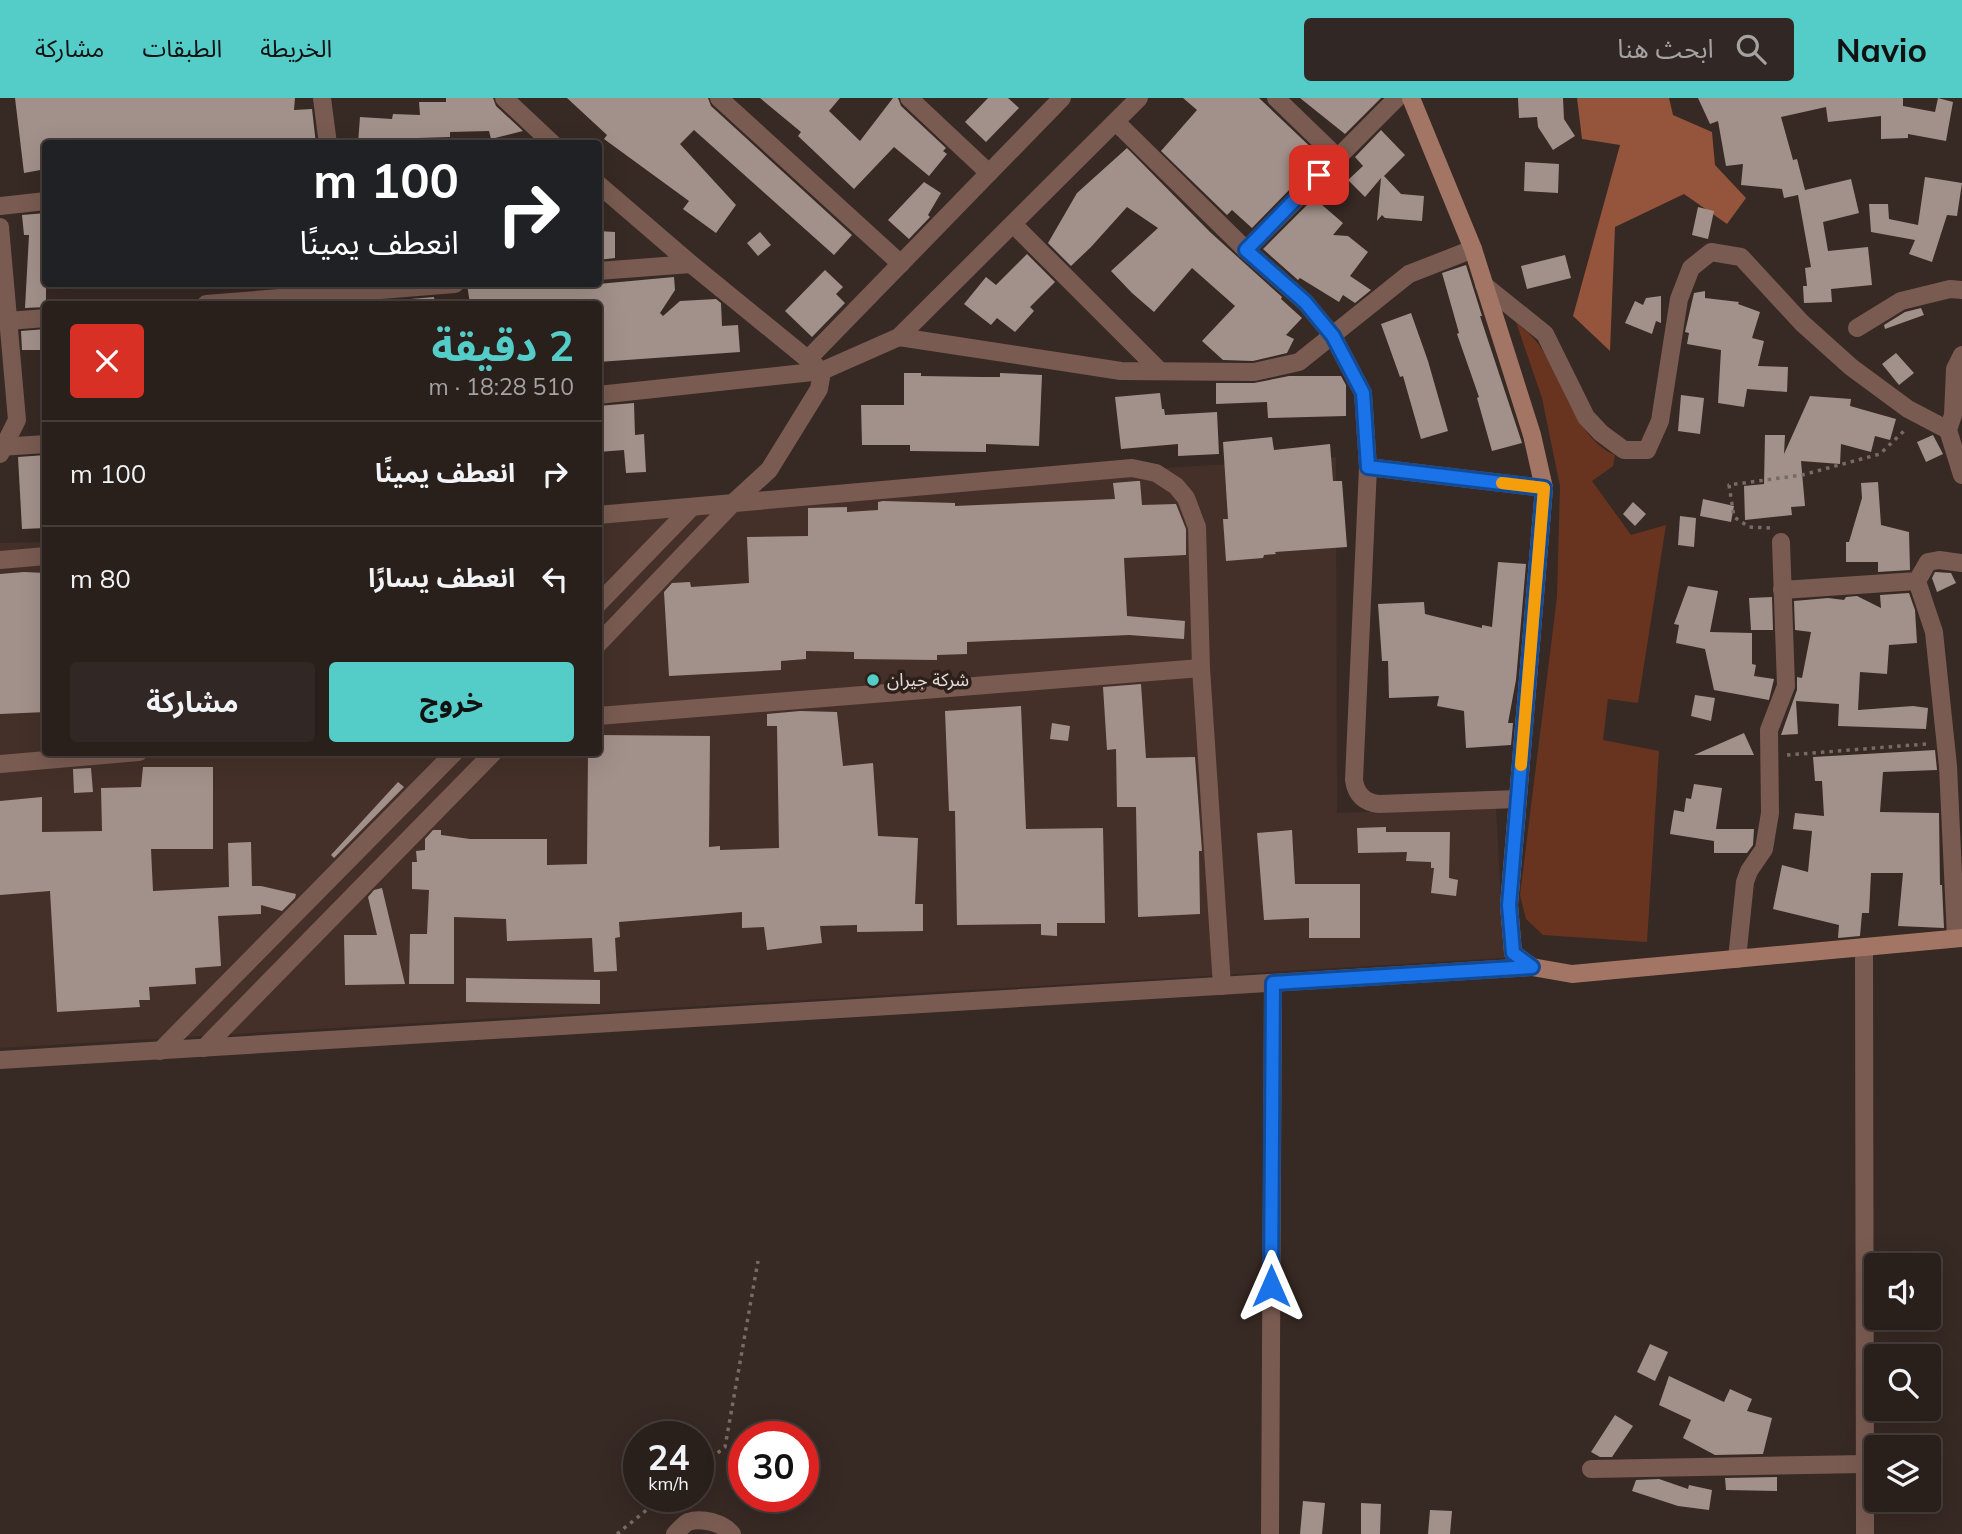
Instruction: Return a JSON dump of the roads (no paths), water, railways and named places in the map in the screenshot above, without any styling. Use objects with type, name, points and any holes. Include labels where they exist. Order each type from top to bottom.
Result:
[{"type":"street","points":[[322,98],[327,140]]},
{"type":"street","points":[[719,98],[901,264]]},
{"type":"street","points":[[909,98],[989,173]]},
{"type":"street","points":[[815,365],[901,264],[1062,98]]},
{"type":"street","points":[[602,394],[815,365],[899,337],[1139,98]]},
{"type":"street","points":[[1276,98],[1337,157]]},
{"type":"street","points":[[1246,250],[1397,98]]},
{"type":"street","points":[[1411,98],[1473,249],[1532,435],[1544,488],[1509,905],[1513,953],[1532,967]]},
{"type":"street","points":[[509,100],[549,140]]},
{"type":"street","points":[[1116,122],[1246,250],[1305,302],[1333,336],[1363,393],[1368,467],[1354,780],[1357,791],[1369,802],[1379,804],[1518,799]]},
{"type":"street","points":[[602,187],[815,365],[819,389],[769,470],[733,503],[602,640]]},
{"type":"street","points":[[0,206],[42,201]]},
{"type":"street","points":[[1013,225],[1159,370]]},
{"type":"street","points":[[0,227],[17,420],[1,449]]},
{"type":"street","points":[[899,337],[1121,371],[1254,372],[1299,362],[1409,274],[1473,249]]},
{"type":"street","points":[[1484,285],[1545,334],[1586,417],[1601,433],[1624,450],[1647,450],[1660,421],[1679,299],[1691,268],[1711,251],[1741,257],[1802,323],[1850,367],[1920,415],[1948,430]]},
{"type":"street","points":[[602,271],[691,264]]},
{"type":"street","points":[[246,301],[420,287]]},
{"type":"street","points":[[1857,328],[1900,301],[1950,289],[1962,290]]},
{"type":"street","points":[[8,321],[42,318]]},
{"type":"street","points":[[1962,355],[1955,369],[1953,415],[1948,430],[1962,475]]},
{"type":"street","points":[[1,449],[42,444]]},
{"type":"street","points":[[1368,467],[1544,488]]},
{"type":"street","points":[[602,515],[1132,468],[1167,478],[1186,498],[1197,527],[1201,668],[1222,986]]},
{"type":"street","points":[[602,600],[692,507]]},
{"type":"street","points":[[1737,959],[1745,882],[1749,871],[1765,849],[1770,813],[1769,730],[1786,686],[1781,542]]},
{"type":"street","points":[[0,560],[42,556]]},
{"type":"street","points":[[0,1060],[1532,967],[1572,974],[1959,938],[1946,743],[1934,632],[1917,581],[1928,562],[1939,560],[1962,563]]},
{"type":"street","points":[[1782,590],[1917,581]]},
{"type":"street","points":[[602,716],[1201,668]]},
{"type":"street","points":[[0,764],[93,756]]},
{"type":"street","points":[[160,1051],[451,756]]},
{"type":"street","points":[[204,1048],[490,756]]},
{"type":"street","points":[[389,819],[397,851]]},
{"type":"street","points":[[1864,947],[1865,1435]]},
{"type":"street","points":[[1270,1534],[1273,983]]},
{"type":"street","points":[[1591,1469],[1864,1464]]},
{"type":"street","points":[[1865,1512],[1865,1534]]},
{"type":"street","points":[[675,1534],[688,1522],[711,1521],[728,1528],[732,1534]]},
{"type":"place","name":"شركة جيران","points":[[873,680]]}]
